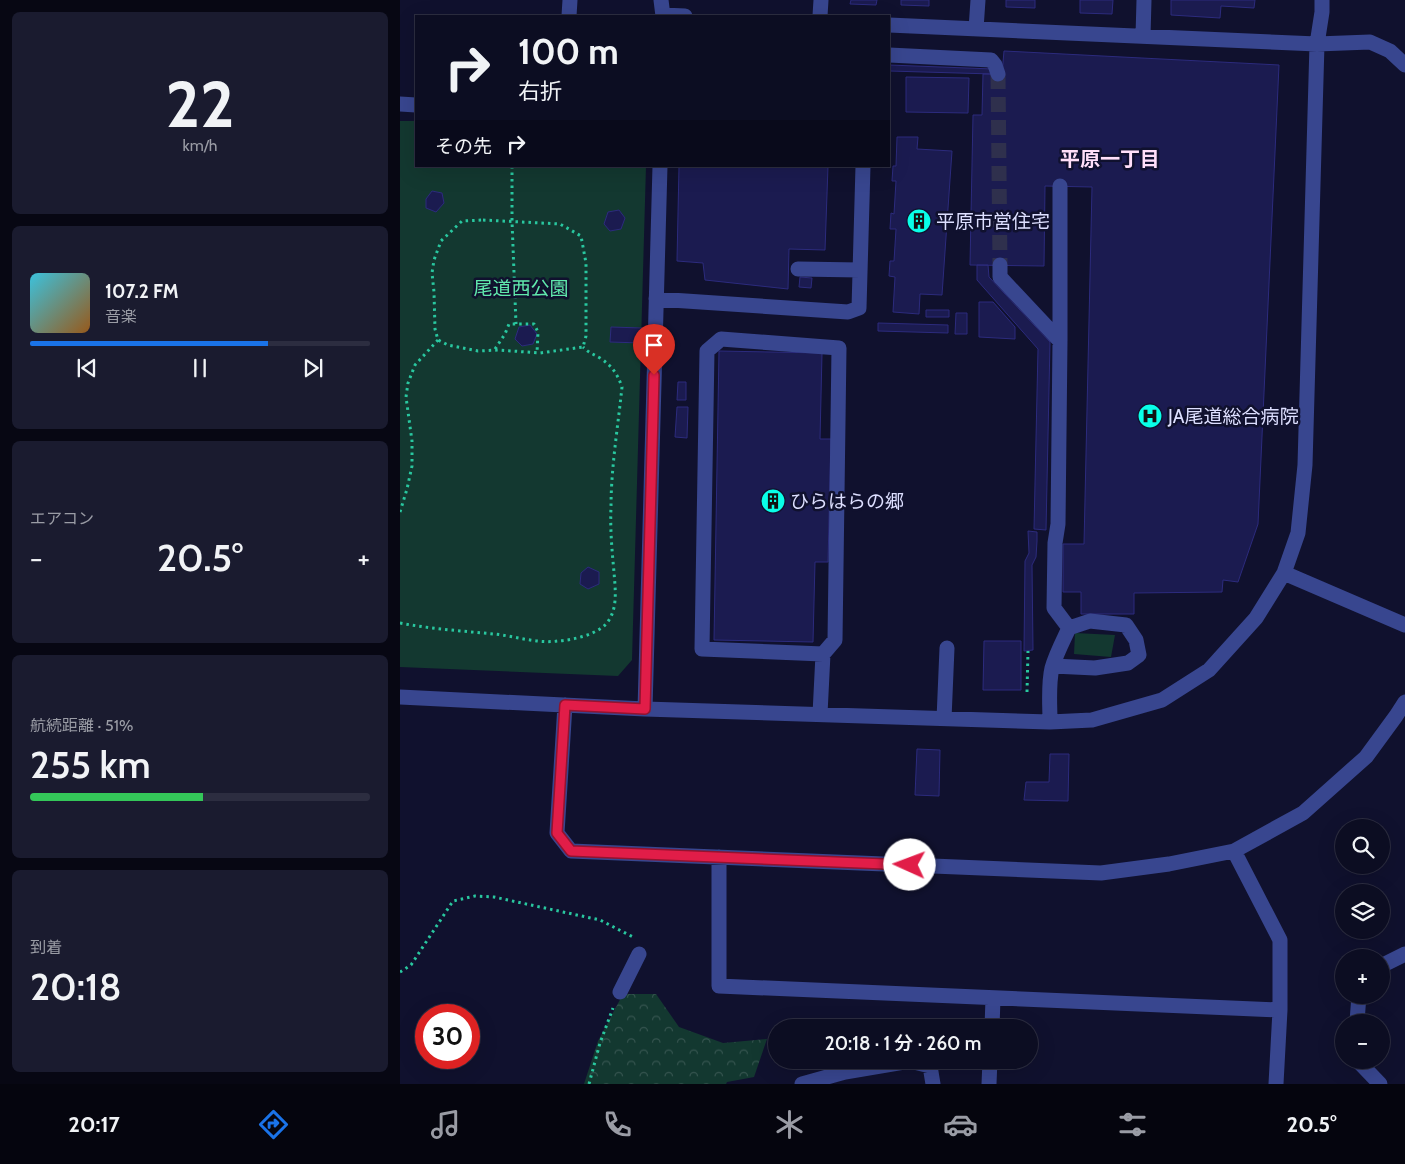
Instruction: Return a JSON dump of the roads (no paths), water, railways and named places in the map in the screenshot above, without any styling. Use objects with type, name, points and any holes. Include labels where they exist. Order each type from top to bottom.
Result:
[{"type":"street","points":[[569,15],[570,0]]},
{"type":"street","points":[[662,0],[663,15]]},
{"type":"street","points":[[820,0],[820,15]]},
{"type":"street","points":[[976,29],[978,0]]},
{"type":"street","points":[[1142,36],[1144,0]]},
{"type":"street","points":[[400,697],[645,709],[1050,722],[1092,720],[1162,700],[1209,670],[1256,618],[1284,573],[1298,533],[1305,464],[1317,44],[1322,0]]},
{"type":"street","points":[[890,25],[1317,44],[1370,42],[1390,51],[1405,65]]},
{"type":"street","points":[[890,54],[991,60],[998,74]]},
{"type":"street","points":[[400,104],[415,105]]},
{"type":"street","points":[[645,709],[660,167]]},
{"type":"street","points":[[656,300],[848,312],[859,308],[863,167]]},
{"type":"street","points":[[1060,186],[1058,524],[1055,544],[1054,608],[1069,628]]},
{"type":"street","points":[[1000,266],[1000,277],[1060,341]]},
{"type":"street","points":[[798,269],[860,270]]},
{"type":"street","points":[[820,714],[823,654],[835,640],[839,348],[721,339],[707,351],[702,649],[823,654]]},
{"type":"street","points":[[1284,573],[1405,625]]},
{"type":"street","points":[[1050,722],[1051,675],[1053,666],[1058,650],[1069,628],[1090,621],[1126,625],[1136,640],[1139,655],[1128,664],[1095,668],[1053,666]]},
{"type":"street","points":[[944,719],[947,648]]},
{"type":"street","points":[[565,705],[557,833],[571,851],[1101,873],[1169,864],[1234,851],[1304,813],[1366,757],[1405,702]]},
{"type":"street","points":[[1234,851],[1280,940],[1280,1010],[1276,1084]]},
{"type":"street","points":[[719,857],[719,986],[1280,1010]]},
{"type":"street","points":[[620,992],[639,954]]},
{"type":"street","points":[[1390,962],[1405,954]]},
{"type":"street","points":[[992,1019],[993,998]]},
{"type":"street","points":[[802,1084],[846,1072],[910,1061],[930,1066],[933,1084]]},
{"type":"street","points":[[990,1069],[990,1084]]},
{"type":"street","points":[[1366,1069],[1380,1084]]},
{"type":"tunnel","points":[[998,74],[1000,265]]},
{"type":"place","name":"平原市営住宅","points":[[919,221]]},
{"type":"place","name":"JA尾道総合病院","points":[[1150,416]]},
{"type":"place","name":"ひらはらの郷","points":[[773,501]]},
{"type":"district","name":"平原一丁目","points":[[1110,159]]},
{"type":"park label","name":"尾道西公園","points":[[521,288]]}]
